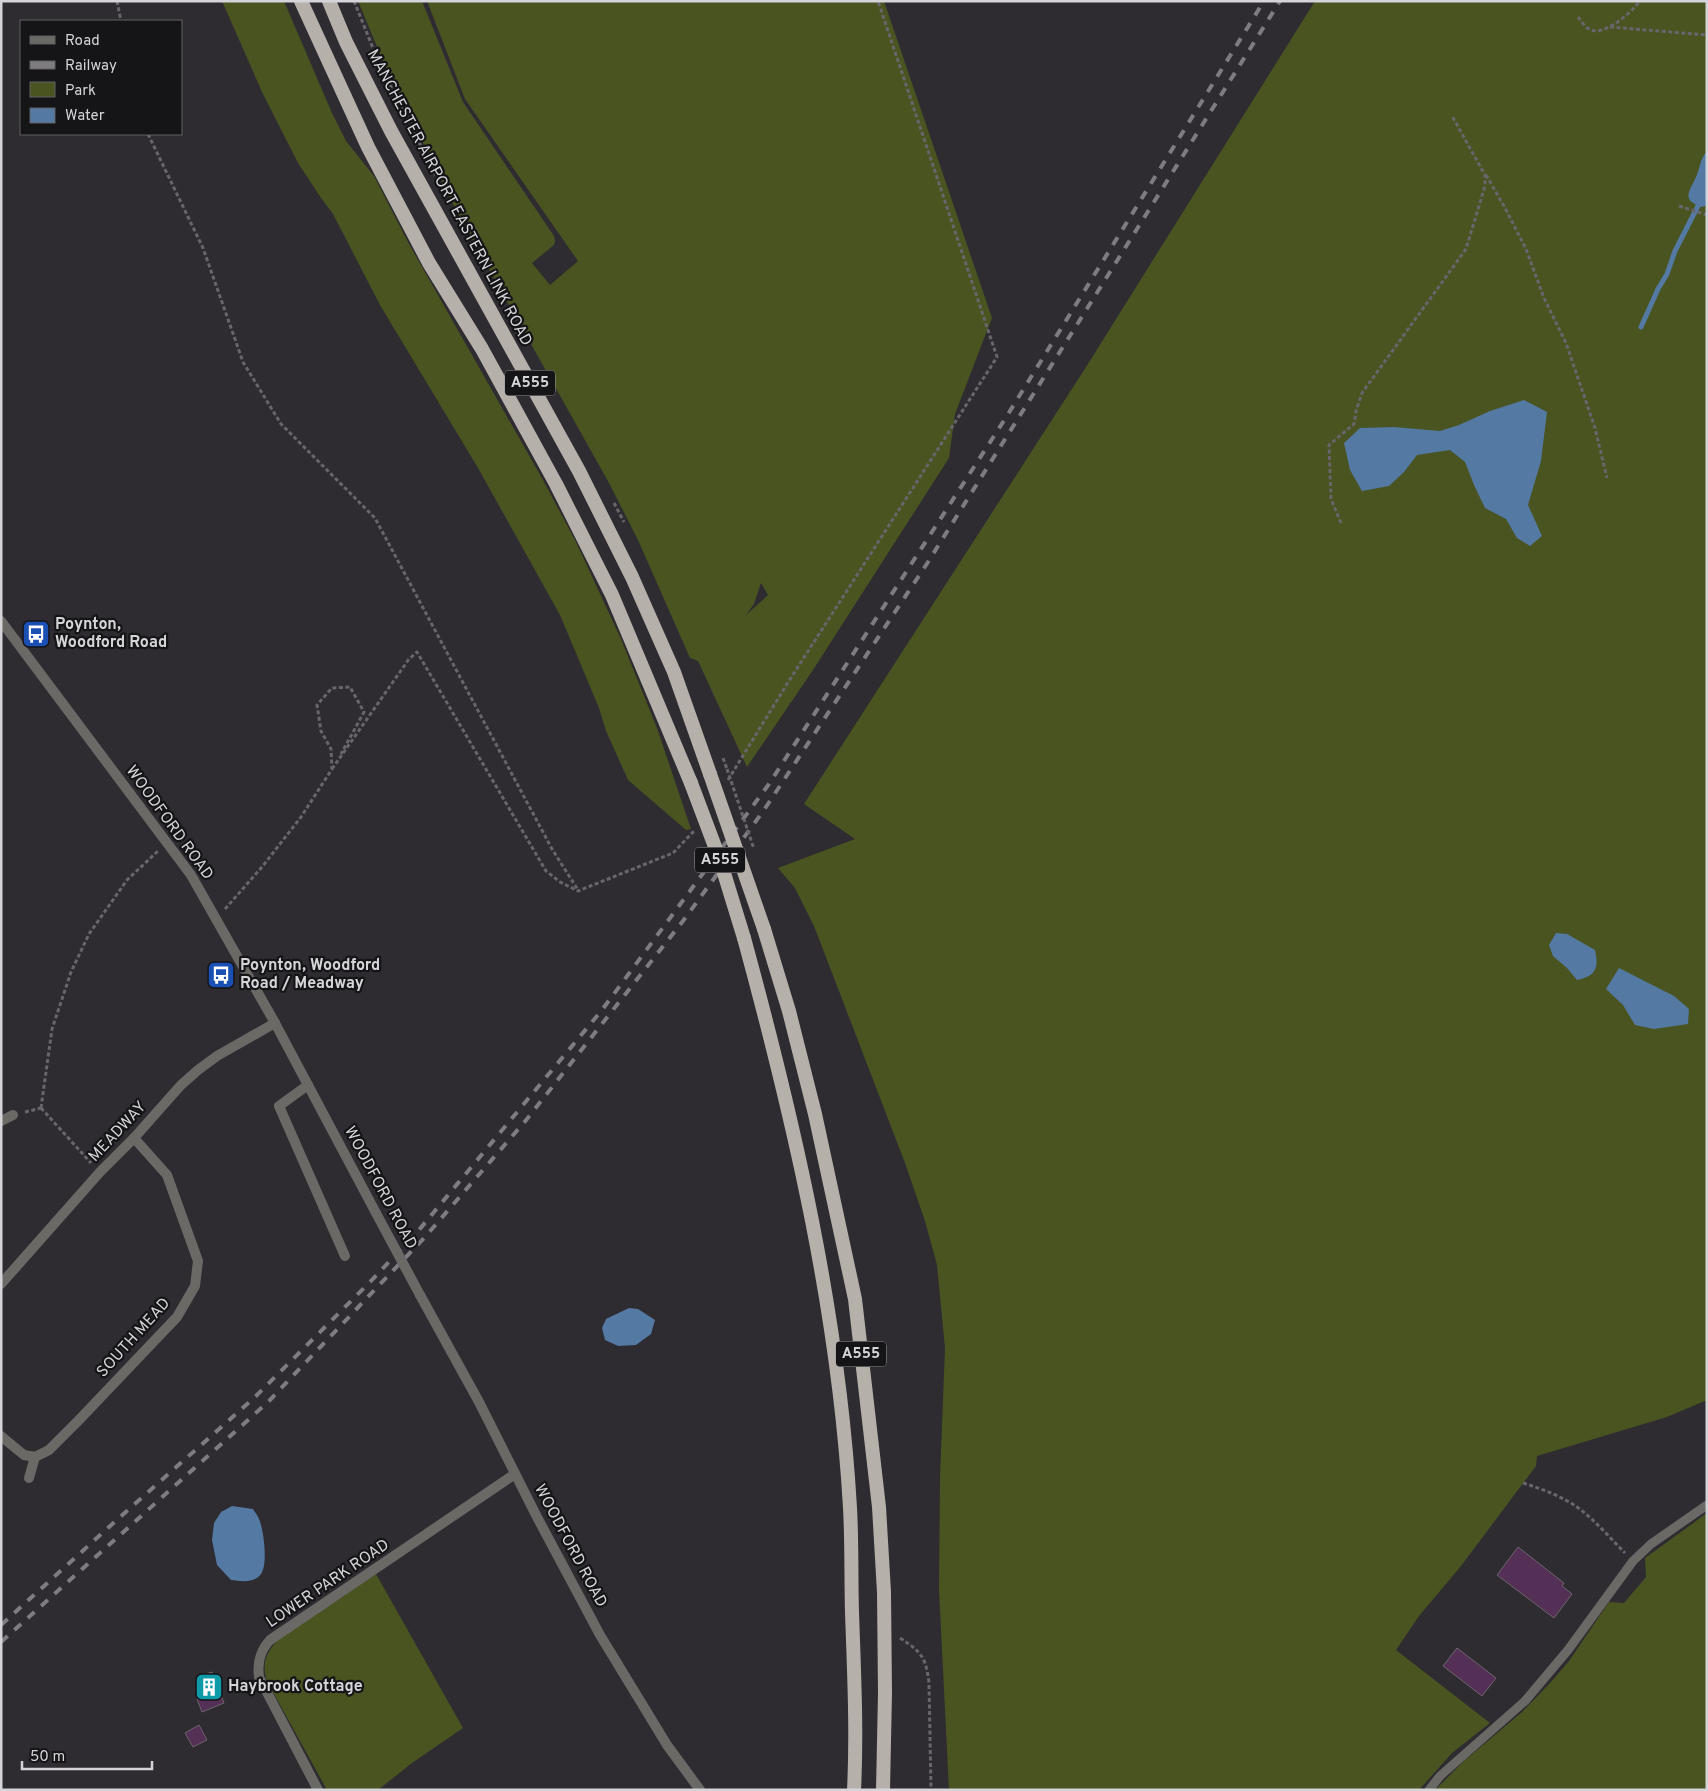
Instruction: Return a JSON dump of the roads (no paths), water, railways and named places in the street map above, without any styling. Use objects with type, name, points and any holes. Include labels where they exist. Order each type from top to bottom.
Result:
[{"type":"highway","name":"A555","points":[[301,1],[368,147],[429,263],[482,349],[556,484],[612,595],[691,783],[720,860],[744,938],[792,1122],[827,1305],[841,1413],[850,1508],[854,1790]]},
{"type":"highway","name":"MANCHESTER AIRPORT EASTERN LINK ROAD","points":[[329,1],[346,42],[391,131],[574,463],[632,578],[674,672],[764,928],[789,1011],[815,1114],[855,1299],[880,1517],[884,1592],[885,1693],[883,1790]]},
{"type":"street","name":"WOODFORD ROAD","points":[[1,621],[191,875],[275,1023],[376,1214],[479,1402],[600,1634],[667,1745],[700,1790]]},
{"type":"street","name":"MEADWAY","points":[[1,1284],[100,1172],[134,1138],[181,1085],[217,1056],[275,1023]]},
{"type":"street","points":[[308,1085],[279,1106],[345,1256]]},
{"type":"street","points":[[1,1121],[13,1115]]},
{"type":"street","name":"SOUTH MEAD","points":[[35,1457],[48,1450],[78,1421],[177,1317],[195,1286],[198,1261],[167,1175],[134,1138]]},
{"type":"street","points":[[1,1436],[24,1455],[35,1457],[29,1478]]},
{"type":"street","name":"LOWER PARK ROAD","points":[[318,1790],[259,1677],[258,1666],[264,1647],[270,1640],[515,1474]]},
{"type":"lane","points":[[1429,1790],[1440,1776],[1525,1701],[1568,1650],[1633,1561],[1652,1544],[1707,1505]]},
{"type":"water","points":[[1707,151],[1707,205],[1702,207],[1691,201],[1688,195],[1701,160]]},
{"type":"water","points":[[1524,400],[1547,412],[1541,461],[1528,505],[1542,536],[1530,546],[1517,538],[1506,519],[1485,508],[1465,462],[1450,450],[1417,455],[1404,472],[1389,486],[1362,491],[1350,470],[1344,443],[1360,428],[1394,427],[1440,431]]},
{"type":"water","points":[[1556,933],[1567,934],[1595,950],[1597,962],[1592,973],[1577,980],[1553,956],[1549,945]]},
{"type":"water","points":[[1619,968],[1674,996],[1689,1009],[1688,1024],[1654,1029],[1635,1025],[1623,1005],[1606,989]]},
{"type":"water","points":[[629,1308],[638,1309],[655,1320],[651,1334],[636,1345],[618,1346],[605,1340],[602,1328],[606,1319]]},
{"type":"water","points":[[232,1506],[253,1509],[261,1524],[264,1539],[263,1570],[258,1577],[251,1581],[231,1580],[217,1565],[212,1540],[214,1523],[221,1512]]},
{"type":"waterway","points":[[1641,327],[1667,274],[1675,251],[1700,202]]},
{"type":"railway","points":[[1,1625],[254,1398],[371,1281],[419,1230],[602,1010],[769,784],[1005,419],[1264,1]]},
{"type":"railway","points":[[1,1642],[268,1402],[425,1237],[527,1119],[683,921],[764,810],[928,562],[1280,1]]},
{"type":"place","name":"Poynton, Woodford Road","points":[[36,634]]},
{"type":"place","name":"Poynton, Woodford Road / Meadway","points":[[221,975]]},
{"type":"place","name":"Haybrook Cottage","points":[[209,1687]]}]
